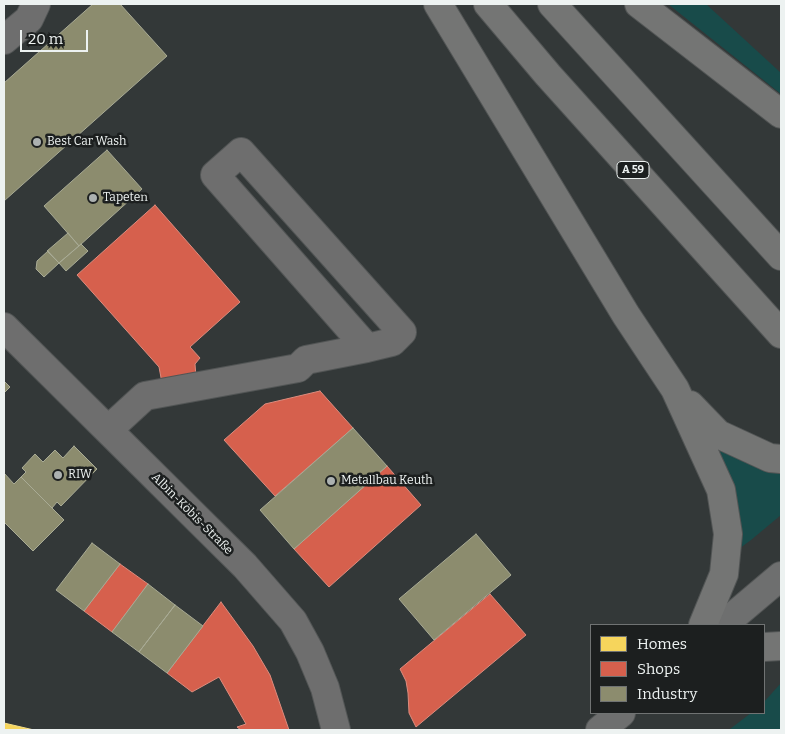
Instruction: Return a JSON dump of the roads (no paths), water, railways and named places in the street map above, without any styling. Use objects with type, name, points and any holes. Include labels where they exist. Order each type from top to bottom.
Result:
[{"type":"highway","points":[[438,4],[626,315],[675,390],[722,490],[728,534],[724,574],[703,624]]},
{"type":"highway","name":"A 59","points":[[488,4],[548,75],[781,334]]},
{"type":"highway","points":[[552,4],[781,256]]},
{"type":"highway","points":[[639,4],[781,114]]},
{"type":"highway","points":[[675,390],[718,434],[770,458],[781,459]]},
{"type":"highway","points":[[765,647],[781,646]]},
{"type":"main road","points":[[724,624],[781,576]]},
{"type":"main road","points":[[600,730],[620,714]]},
{"type":"street","points":[[4,40],[29,19],[36,4]]},
{"type":"street","points":[[108,430],[144,396],[298,368],[306,360],[367,348],[392,342],[402,332],[240,152],[215,175],[367,348]]},
{"type":"street","name":"Albin-Köbis-Straße","points":[[4,327],[245,566],[292,621],[310,652],[325,688],[336,730]]},
{"type":"place","name":"Best Car Wash","points":[[37,142]]},
{"type":"place","name":"Tapeten","points":[[93,198]]},
{"type":"place","name":"RIW","points":[[58,475]]},
{"type":"place","name":"Metallbau Keuth","points":[[331,481]]}]
